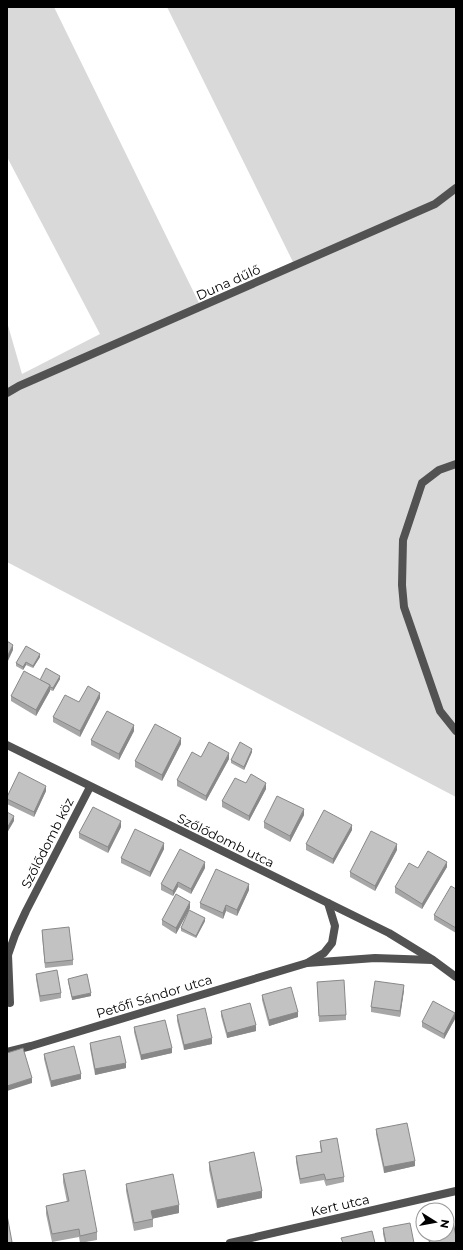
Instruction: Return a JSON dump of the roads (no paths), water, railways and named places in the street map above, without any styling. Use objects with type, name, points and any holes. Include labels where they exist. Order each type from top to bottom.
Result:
[{"type":"street","name":"Duna dűlő","points":[[7,393],[19,386],[435,204],[456,188]]},
{"type":"street","points":[[456,464],[438,470],[422,483],[403,540],[402,585],[404,607],[440,711],[456,732]]},
{"type":"street","name":"Szőlődomb utca","points":[[7,745],[389,933],[433,960],[456,977]]},
{"type":"street","name":"Szőlődomb köz","points":[[10,1003],[8,955],[15,935],[90,786]]},
{"type":"street","name":"Petőfi Sándor utca","points":[[307,963],[324,953],[332,943],[335,926],[328,903]]},
{"type":"street","name":"Petőfi Sándor utca","points":[[7,1052],[39,1044],[307,963],[375,958],[433,960]]},
{"type":"street","name":"Kert utca","points":[[230,1243],[456,1191]]}]
